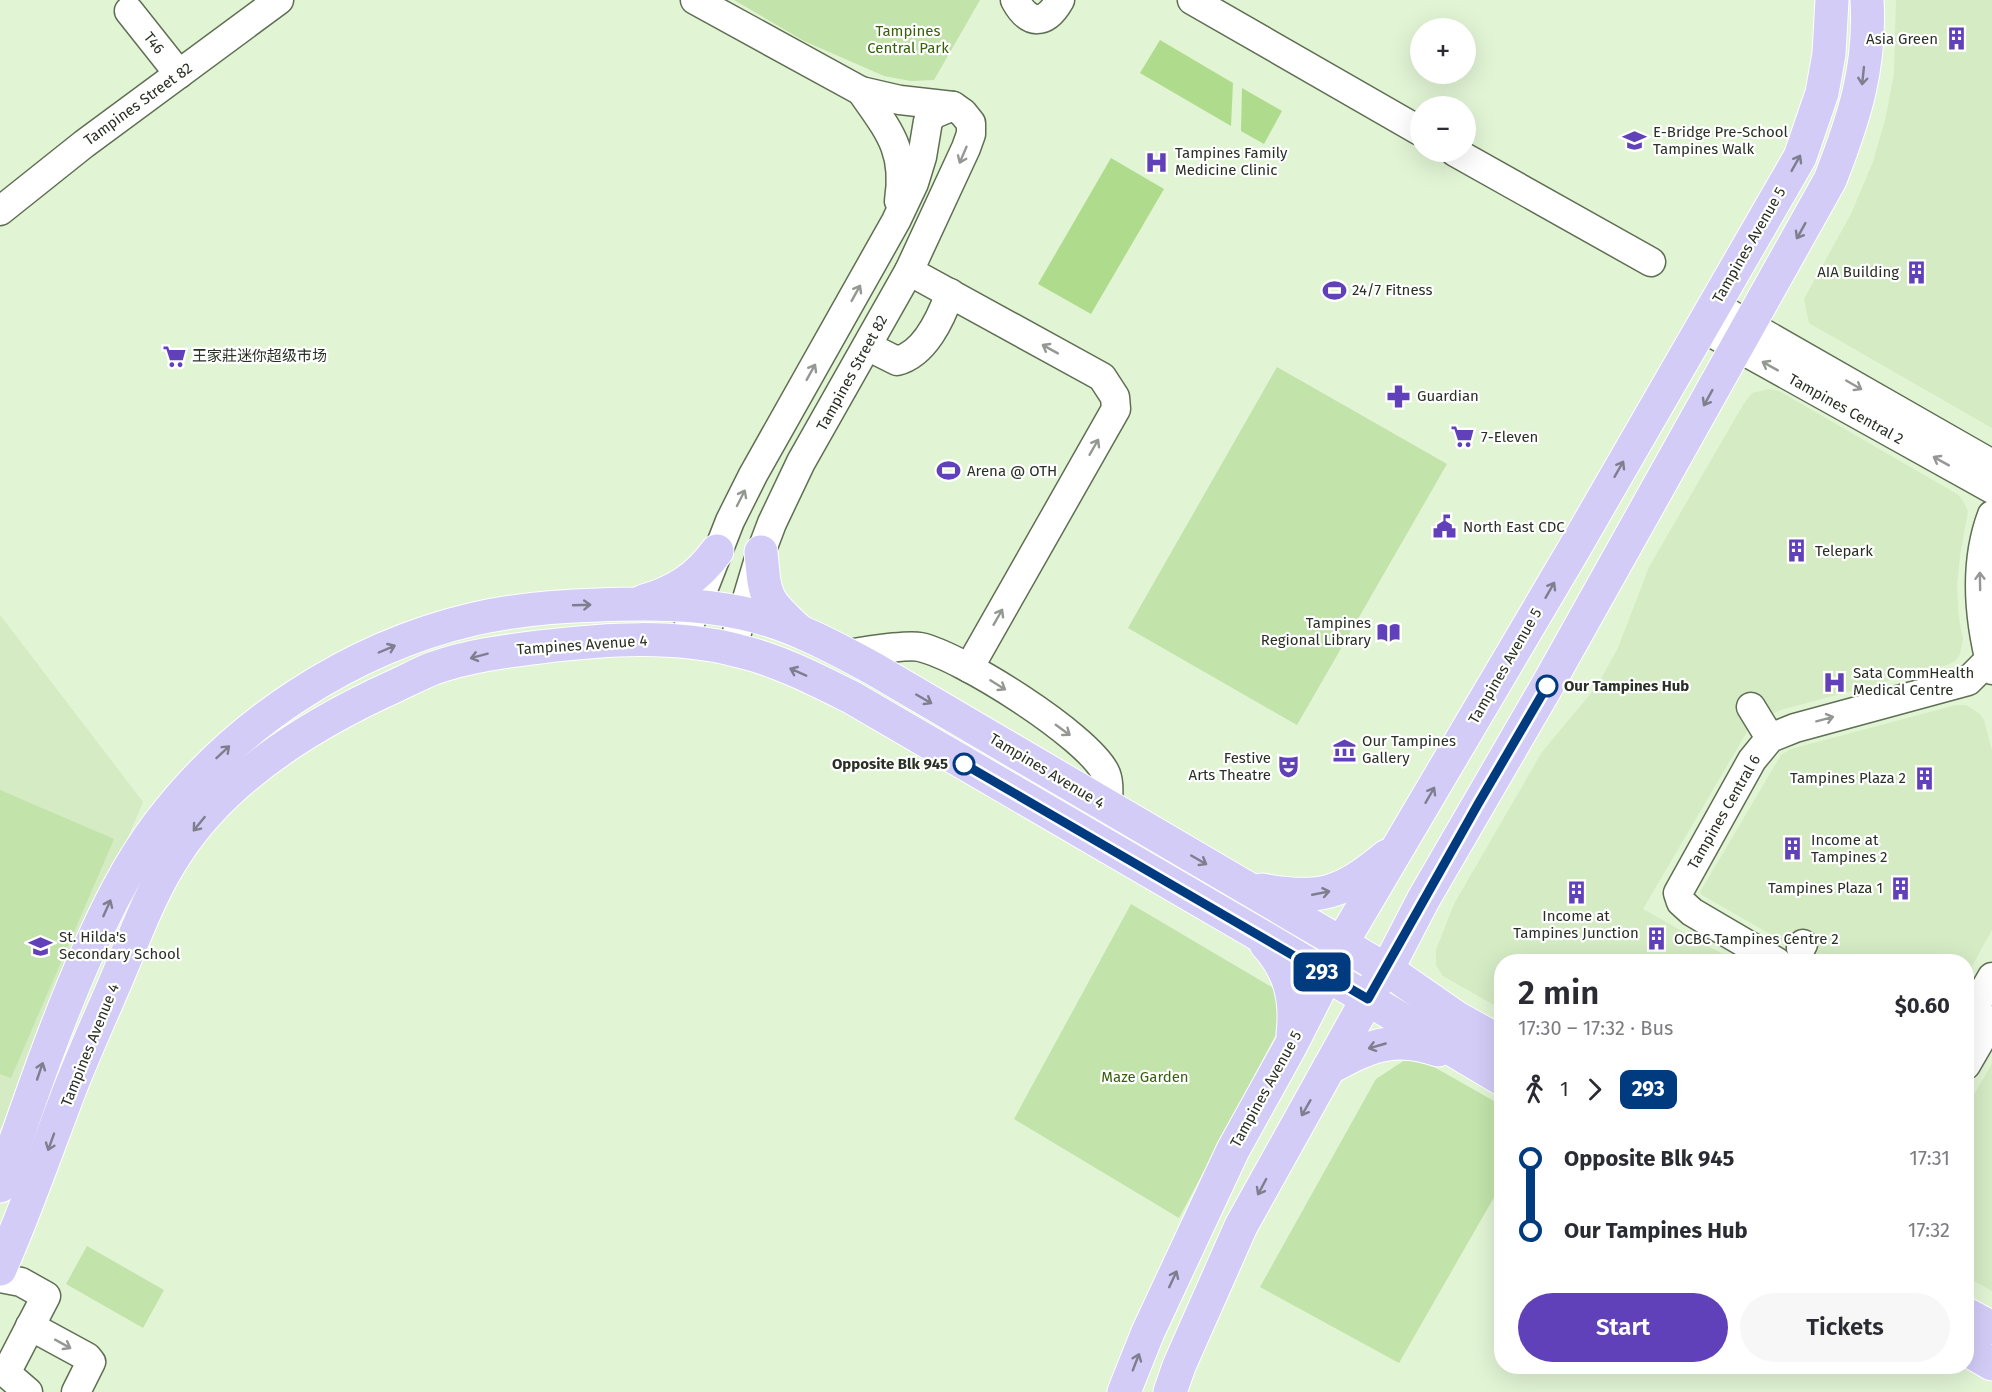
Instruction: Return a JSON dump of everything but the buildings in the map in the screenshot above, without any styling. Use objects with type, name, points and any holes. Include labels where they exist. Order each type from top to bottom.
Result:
[{"type":"main road","name":"Tampines Avenue 5","points":[[1124,1392],[1148,1332],[1233,1150],[1344,945],[1350,929],[1800,157],[1822,93],[1830,54],[1832,0]]},
{"type":"main road","points":[[1170,1392],[1179,1366],[1241,1226],[1830,180],[1851,128],[1862,84],[1868,18],[1867,0]]},
{"type":"main road","points":[[636,603],[664,595],[687,582],[703,569],[717,551]]},
{"type":"main road","points":[[761,552],[764,589],[770,602],[799,631]]},
{"type":"main road","name":"Tampines Avenue 4","points":[[0,1186],[58,1019],[111,898],[159,824],[222,752],[259,722],[297,696],[375,654],[416,636],[473,619],[528,610],[636,603],[696,606],[743,614],[799,631],[846,654],[1344,945],[1494,1038]]},
{"type":"main road","name":"Tampines Avenue 4","points":[[2,1262],[28,1204],[71,1087],[151,899],[177,851],[230,789],[306,731],[365,699],[434,668],[494,652],[575,642],[627,639],[683,641],[732,649],[792,669],[850,697],[1328,975],[1494,1075]]},
{"type":"main road","points":[[1243,886],[1291,895],[1320,895],[1342,888],[1361,877],[1400,845]]},
{"type":"main road","points":[[1423,900],[1416,926],[1420,971],[1432,989],[1457,1017]]},
{"type":"main road","points":[[1256,933],[1281,962],[1292,987],[1294,1012],[1291,1045]]},
{"type":"main road","points":[[1329,1068],[1358,1052],[1379,1044],[1396,1042],[1420,1044],[1473,1063]]},
{"type":"main road","points":[[1974,1318],[1992,1328]]},
{"type":"main road","points":[[1974,1353],[1992,1364]]},
{"type":"street","name":"Tampines Street 82","points":[[0,211],[84,144],[279,0]]},
{"type":"street","points":[[695,0],[861,91],[900,100],[953,106]]},
{"type":"street","points":[[1015,0],[1026,15],[1037,19],[1050,15],[1060,0]]},
{"type":"street","points":[[1192,0],[1410,125]]},
{"type":"street","name":"T46","points":[[129,12],[179,74]]},
{"type":"street","points":[[861,91],[896,143],[900,168],[900,193],[896,221]]},
{"type":"street","name":"Tampines Street 82","points":[[732,649],[772,523],[801,462],[909,271],[966,148],[971,134],[971,123],[963,112],[953,106]]},
{"type":"street","points":[[683,641],[717,551],[753,475],[896,221],[914,183],[922,156],[928,121],[934,114],[953,106]]},
{"type":"street","points":[[1473,162],[1651,262]]},
{"type":"street","points":[[909,271],[1102,377],[1115,397],[1116,409],[969,668]]},
{"type":"street","points":[[867,346],[897,361],[906,359],[920,347],[942,315],[950,293]]},
{"type":"street","name":"Tampines Central 2","points":[[1708,316],[1992,464]]},
{"type":"street","name":"Tampines Central 2","points":[[1743,335],[1992,489]]},
{"type":"street","points":[[1751,707],[1770,738],[1795,728],[1968,681],[1991,665],[1981,603],[1980,559],[1992,515]]},
{"type":"street","points":[[846,654],[917,646],[969,668],[1026,704],[1082,744],[1097,759],[1107,775],[1108,808]]},
{"type":"street","name":"Tampines Central 6","points":[[1763,954],[1692,912],[1681,902],[1678,893],[1752,760],[1770,738]]},
{"type":"street","points":[[1974,1008],[1992,977]]},
{"type":"street","points":[[1974,1051],[1992,1020]]},
{"type":"street","points":[[2,1262],[21,1282],[46,1296],[6,1372],[28,1392]]},
{"type":"street","points":[[30,1326],[87,1357],[91,1362],[76,1392]]},
{"type":"shaded area","points":[[1896,0],[1992,0],[1992,428],[1809,323],[1804,299],[1851,214],[1873,162],[1886,116],[1894,74]]},
{"type":"shaded area","points":[[1160,40],[1233,83],[1231,126],[1140,73]]},
{"type":"shaded area","points":[[1242,88],[1282,111],[1264,144],[1241,131]]},
{"type":"shaded area","points":[[1111,158],[1164,189],[1091,314],[1038,284]]},
{"type":"shaded area","points":[[1769,389],[1779,391],[1962,499],[1968,511],[1957,586],[1963,638],[1960,654],[1955,661],[1947,665],[1781,710],[1760,719],[1748,730],[1643,909],[1723,954],[1494,954],[1494,1005],[1443,976],[1436,965],[1436,950],[1454,904],[1542,752],[1597,686],[1618,648],[1649,567],[1752,393]]},
{"type":"shaded area","name":"St. Hilda's Secondary School","points":[[0,615],[143,802],[17,1097],[0,1130]]},
{"type":"shaded area","points":[[1956,705],[1966,705],[1980,714],[1984,720],[1992,751],[1992,930],[1974,962],[1974,954],[1805,954],[1702,895],[1700,892],[1781,755],[1791,749]]},
{"type":"shaded area","points":[[1992,1064],[1992,1291],[1974,1281],[1974,1094]]},
{"type":"green space","name":"Tampines Central Park","points":[[734,0],[980,0],[934,80],[911,81],[884,76],[804,41]]},
{"type":"green space","points":[[1277,367],[1447,464],[1297,725],[1128,628]]},
{"type":"green space","points":[[0,790],[114,839],[11,1078],[0,1074]]},
{"type":"green space","name":"Maze Garden","points":[[1131,904],[1275,989],[1282,1023],[1179,1218],[1014,1119]]},
{"type":"green space","points":[[1405,1060],[1427,1063],[1494,1101],[1494,1197],[1399,1363],[1260,1287],[1376,1079]]},
{"type":"green space","points":[[87,1246],[164,1290],[143,1328],[66,1284]]},
{"type":"bus line","name":"293","points":[[964,764],[1368,999],[1547,686]]},
{"type":"place","name":"Asia Green","points":[[1956,39]]},
{"type":"place","name":"E-Bridge Pre-School Tampines Walk","points":[[1635,141]]},
{"type":"place","name":"Tampines Family Medicine Clinic","points":[[1157,162]]},
{"type":"place","name":"AIA Building","points":[[1917,272]]},
{"type":"place","name":"24/7 Fitness","points":[[1334,290]]},
{"type":"place","name":"王家莊迷你超级市场","points":[[174,356]]},
{"type":"place","name":"Guardian","points":[[1399,396]]},
{"type":"place","name":"7-Eleven","points":[[1463,437]]},
{"type":"place","name":"Arena @ OTH","points":[[949,471]]},
{"type":"place","name":"North East CDC","points":[[1445,527]]},
{"type":"place","name":"Telepark","points":[[1797,551]]},
{"type":"place","name":"Tampines Regional Library","points":[[1389,632]]},
{"type":"place","name":"Sata CommHealth Medical Centre","points":[[1835,682]]},
{"type":"place","name":"Our Tampines Hub","points":[[1547,686]]},
{"type":"place","name":"Our Tampines Gallery","points":[[1344,750]]},
{"type":"place","name":"Opposite Blk 945","points":[[964,764]]},
{"type":"place","name":"Festive Arts Theatre","points":[[1289,767]]},
{"type":"place","name":"Tampines Plaza 2","points":[[1924,778]]},
{"type":"place","name":"Income at Tampines 2","points":[[1793,849]]},
{"type":"place","name":"Tampines Plaza 1","points":[[1901,888]]},
{"type":"place","name":"Income at Tampines Junction","points":[[1576,892]]},
{"type":"place","name":"OCBC Tampines Centre 2","points":[[1656,939]]},
{"type":"place","name":"St. Hilda's Secondary School","points":[[41,946]]}]
